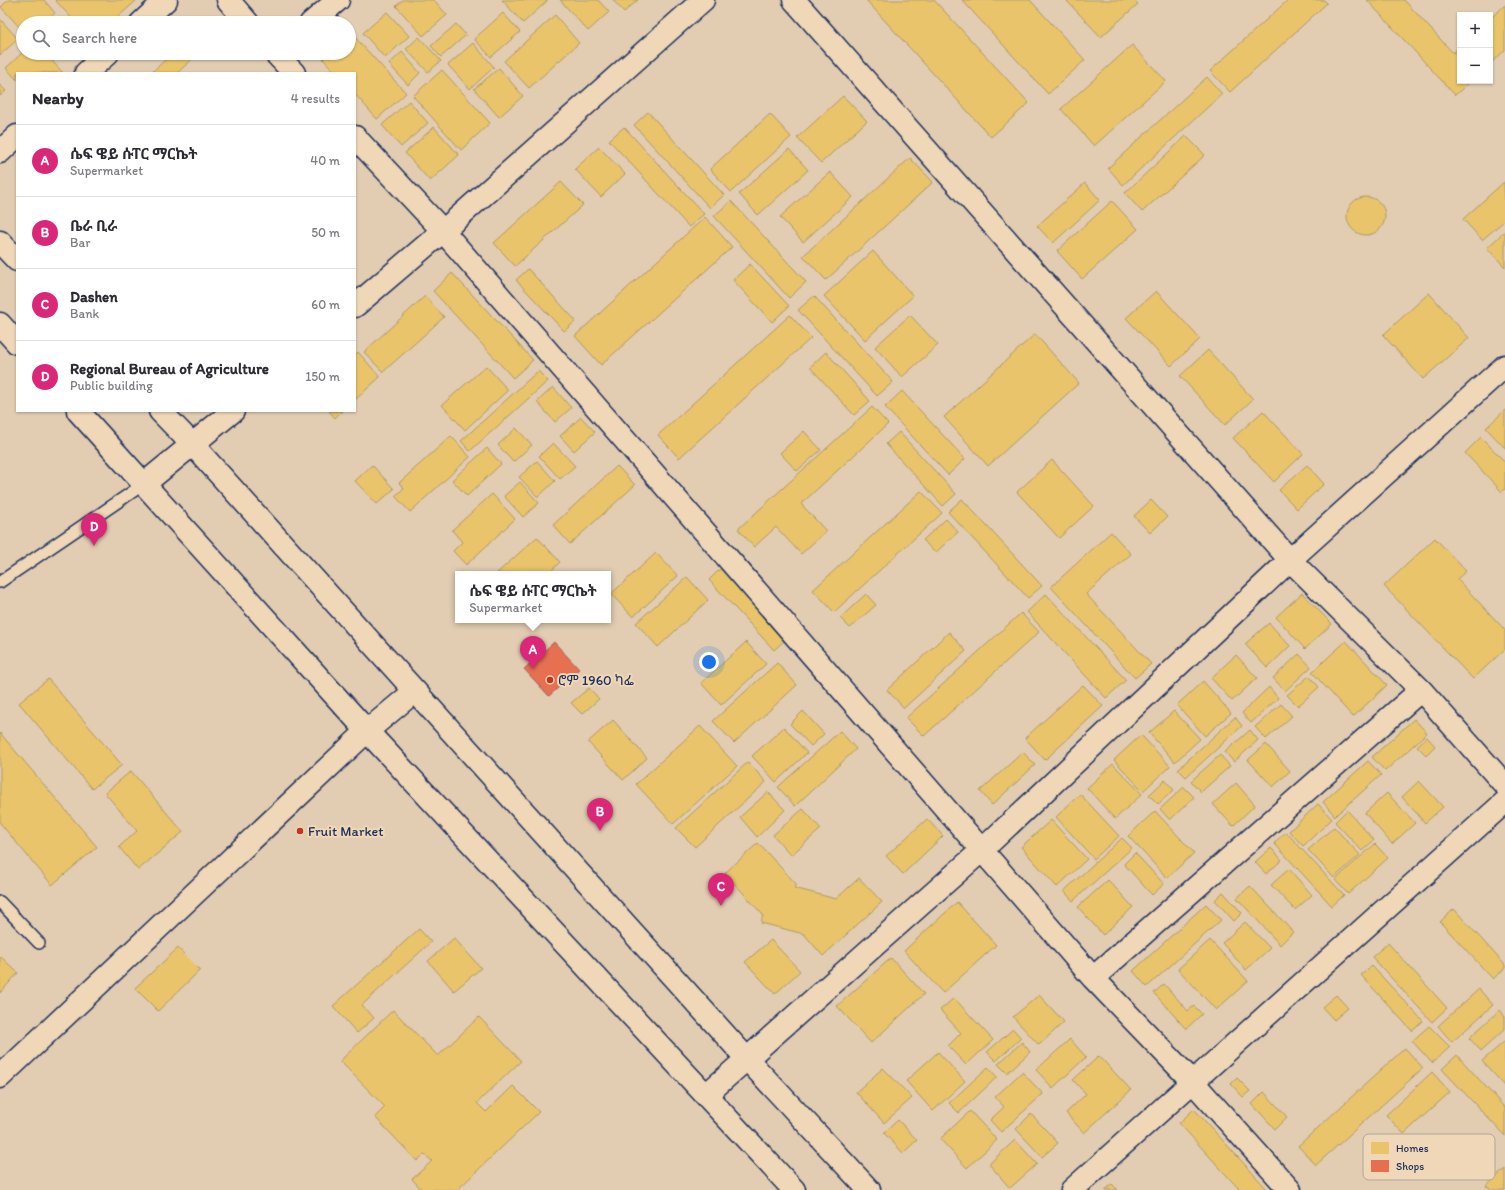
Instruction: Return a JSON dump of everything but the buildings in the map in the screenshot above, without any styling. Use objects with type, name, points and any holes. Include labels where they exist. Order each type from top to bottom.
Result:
[{"type":"street","points":[[148,16],[166,0]]},
{"type":"street","points":[[228,0],[242,16]]},
{"type":"street","points":[[319,16],[338,0]]},
{"type":"street","points":[[356,305],[444,231],[703,0]]},
{"type":"street","points":[[794,0],[1290,560],[1421,690],[1505,785]]},
{"type":"street","points":[[87,72],[100,60]]},
{"type":"street","points":[[282,60],[293,72]]},
{"type":"street","points":[[0,152],[16,137]]},
{"type":"street","points":[[356,138],[444,231],[981,851],[1093,978],[1192,1081],[1290,1190]]},
{"type":"street","points":[[0,242],[16,259]]},
{"type":"street","points":[[0,324],[16,342]]},
{"type":"street","points":[[706,1095],[981,851],[1290,560],[1505,366]]},
{"type":"street","points":[[79,412],[367,731],[794,1190]]},
{"type":"street","points":[[161,412],[193,445],[747,1059],[869,1190]]},
{"type":"street","points":[[144,484],[193,445],[231,412]]},
{"type":"street","points":[[1093,978],[1421,690]]},
{"type":"street","points":[[0,1077],[367,731],[415,691]]},
{"type":"street","points":[[1072,1190],[1505,802]]},
{"type":"lane","points":[[0,582],[144,484]]},
{"type":"lane","points":[[0,902],[39,943]]},
{"type":"place","name":"Regional Bureau of Agriculture","points":[[94,546]]},
{"type":"place","name":"ሴፍ ዌይ ሱፐር ማርኬት","points":[[533,669]]},
{"type":"place","name":"ሮም 1960 ካፌ","points":[[550,680]]},
{"type":"place","name":"Fruit Market","points":[[300,831]]},
{"type":"place","name":"ቤራ ቢራ","points":[[600,831]]},
{"type":"place","name":"Dashen","points":[[721,906]]}]
